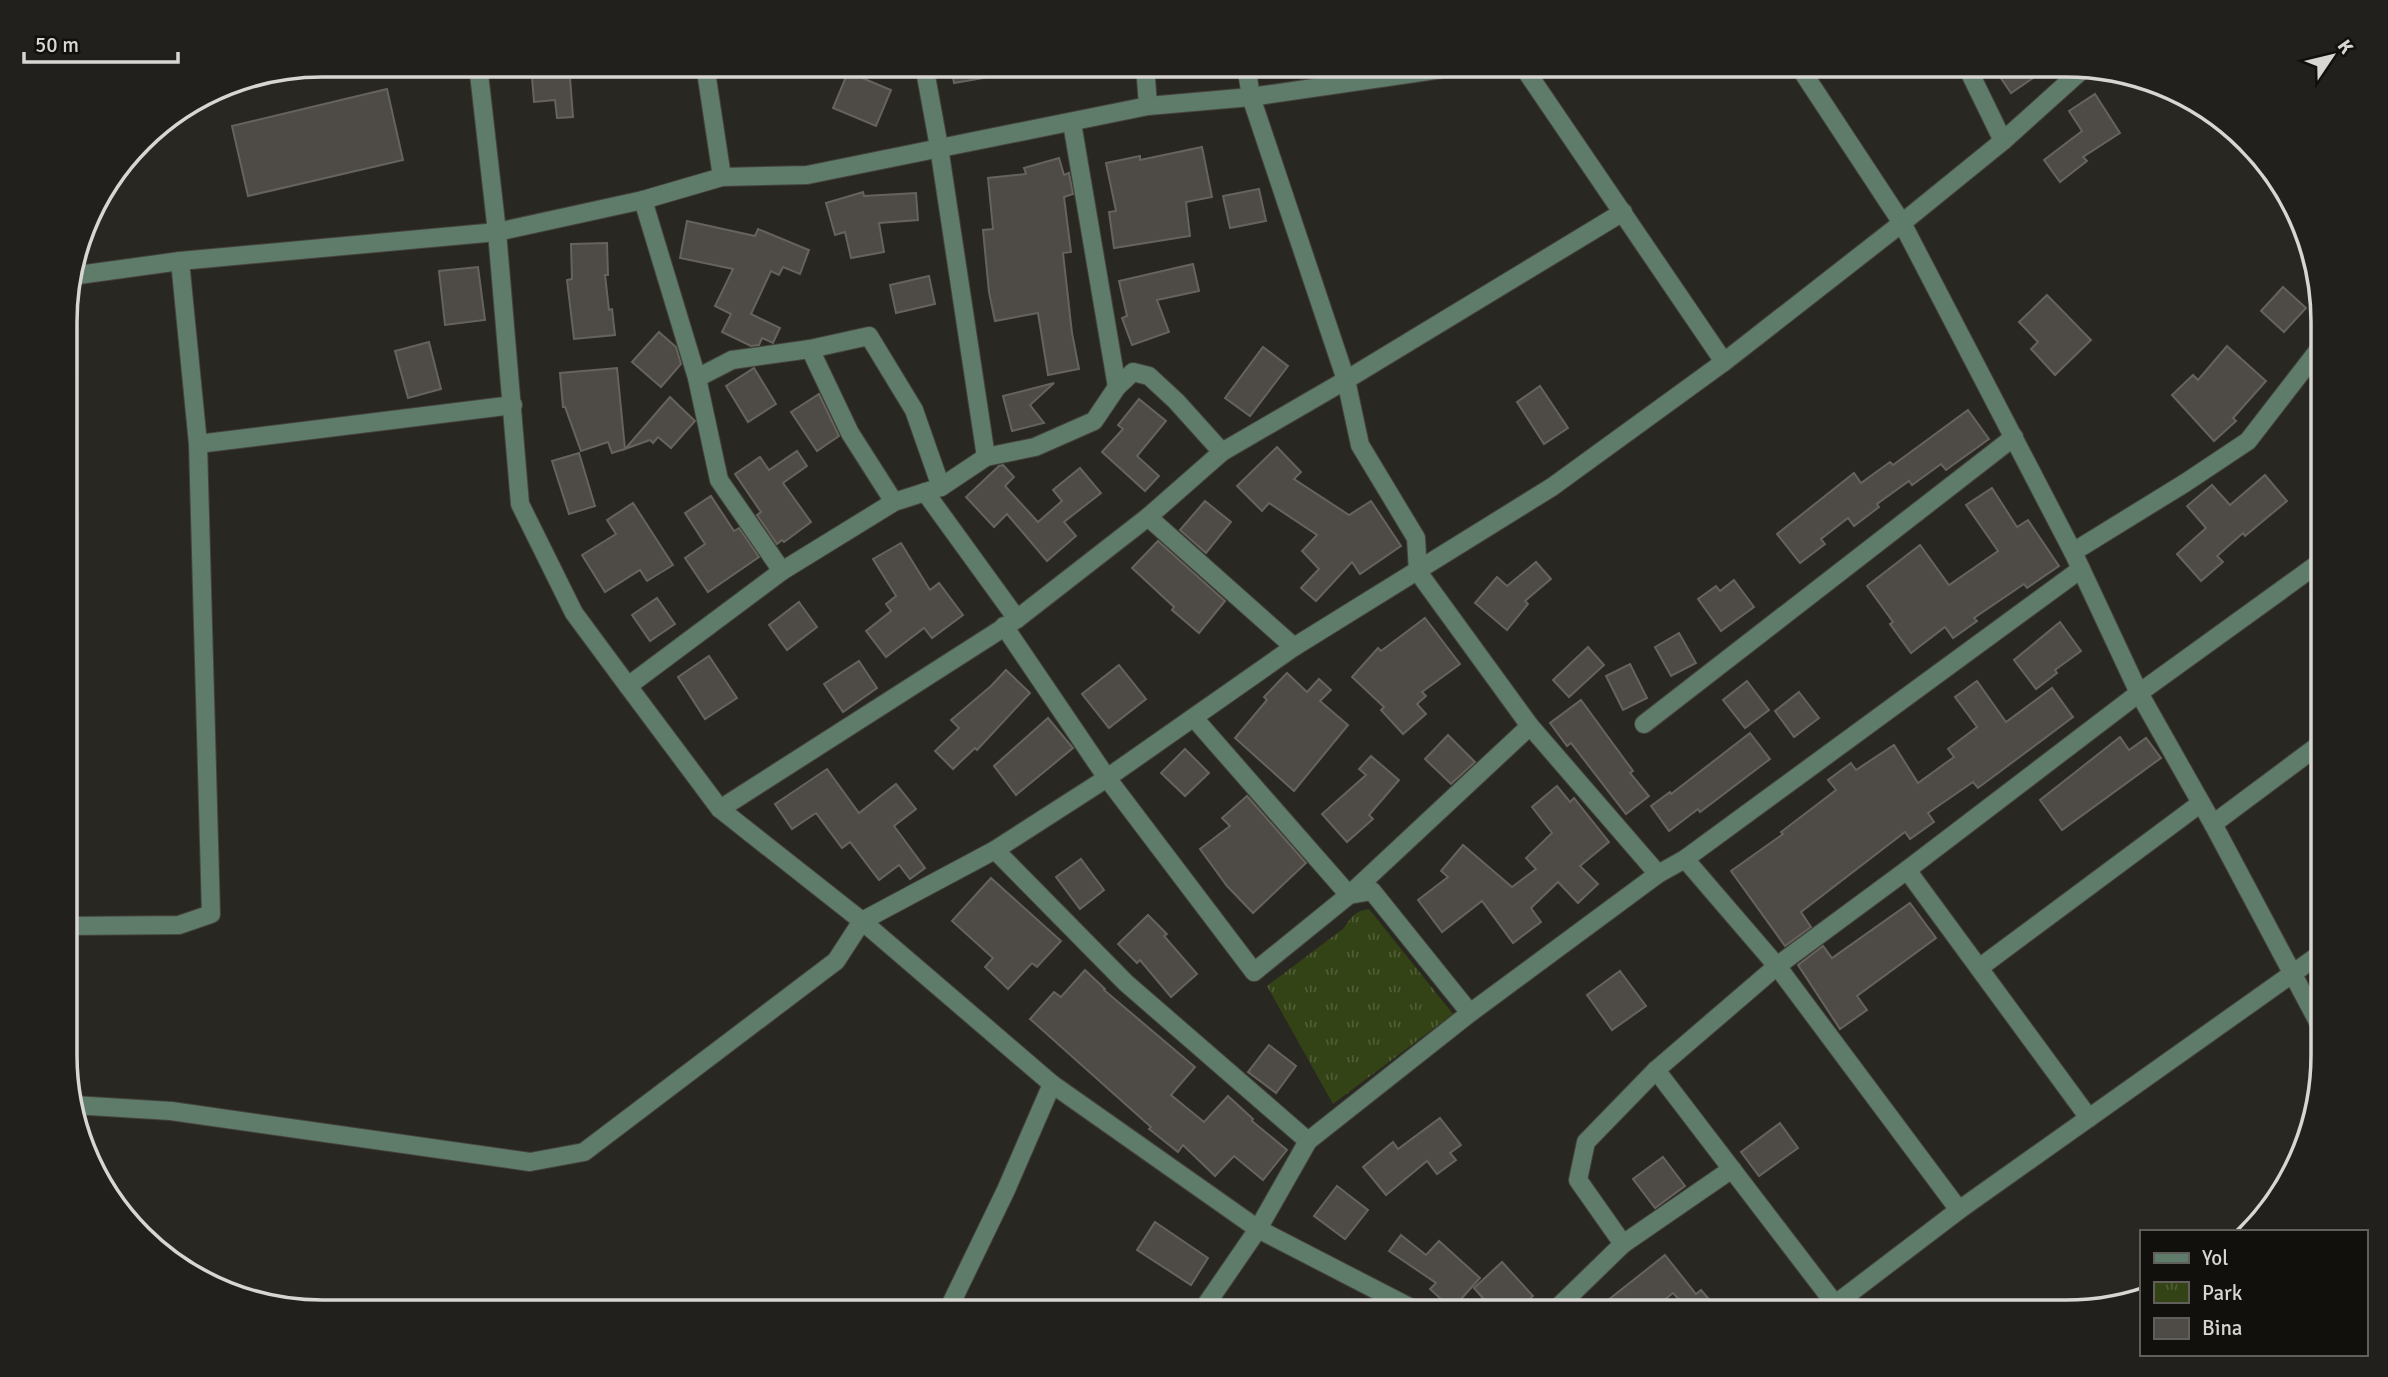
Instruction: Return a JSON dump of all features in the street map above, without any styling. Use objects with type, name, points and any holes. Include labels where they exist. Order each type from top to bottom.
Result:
[{"type":"street","points":[[479,77],[497,232],[520,504],[574,613],[628,686],[720,808],[862,921],[1052,1084],[1258,1229],[1395,1299]]},
{"type":"street","points":[[707,77],[722,177]]},
{"type":"street","points":[[927,77],[986,457]]},
{"type":"street","points":[[1146,77],[1148,106]]},
{"type":"street","points":[[1248,77],[1251,97],[1346,380],[1360,445],[1416,538],[1418,572],[1530,726],[1658,874]]},
{"type":"street","points":[[82,274],[180,261],[497,232],[643,200],[722,177],[807,175],[1148,106],[1251,97],[1338,77]]},
{"type":"street","points":[[1530,77],[1724,362]]},
{"type":"street","points":[[1806,77],[1902,222],[2073,552],[2139,693],[2310,1005]]},
{"type":"street","points":[[1972,77],[2004,141]]},
{"type":"street","points":[[82,1106],[171,1111],[530,1162],[584,1152],[836,961],[862,921],[995,850],[1107,778],[1294,647],[1552,487],[1724,362],[2004,141],[2073,77]]},
{"type":"street","points":[[1072,123],[1117,387]]},
{"type":"street","points":[[643,200],[697,378],[719,480],[782,571]]},
{"type":"street","points":[[720,808],[1010,623],[1148,517],[1222,452],[1623,212]]},
{"type":"street","points":[[77,926],[179,925],[211,914],[198,444],[180,261]]},
{"type":"street","points":[[697,378],[733,360],[810,349],[869,335],[914,410],[933,490],[1010,623],[1107,778],[1254,972],[1349,895],[1530,726]]},
{"type":"street","points":[[810,349],[850,433],[894,502]]},
{"type":"street","points":[[2073,552],[2248,441],[2310,361]]},
{"type":"street","points":[[628,686],[782,571],[894,502],[933,490],[986,457],[1035,447],[1094,421],[1117,387],[1133,372],[1149,376],[1222,452]]},
{"type":"street","points":[[198,444],[513,405]]},
{"type":"street","points":[[1644,724],[2014,438]]},
{"type":"street","points":[[1148,517],[1294,647]]},
{"type":"street","points":[[1210,1299],[1258,1229],[1308,1141],[1471,1013],[1658,874],[1685,859],[2081,569]]},
{"type":"street","points":[[1623,1244],[1578,1180],[1586,1142],[1656,1070],[1777,966],[2139,693],[2310,569]]},
{"type":"street","points":[[1194,718],[1349,895]]},
{"type":"street","points":[[2213,824],[2310,752]]},
{"type":"street","points":[[1979,968],[2201,803]]},
{"type":"street","points":[[995,850],[1126,983],[1308,1141]]},
{"type":"street","points":[[1685,859],[1777,966],[1959,1210]]},
{"type":"street","points":[[1907,870],[2089,1118]]},
{"type":"street","points":[[1349,895],[1372,891],[1471,1013]]},
{"type":"street","points":[[1842,1299],[1959,1210],[2310,962]]},
{"type":"street","points":[[1656,1070],[1732,1169],[1824,1299]]},
{"type":"street","points":[[953,1300],[1006,1190],[1052,1084]]},
{"type":"street","points":[[1566,1299],[1623,1244],[1732,1169]]},
{"type":"green space","points":[[1369,909],[1453,1014],[1333,1104],[1267,986],[1344,928],[1354,915]]},
{"type":"building","points":[[532,77],[570,77],[573,117],[557,118],[555,100],[534,102]]},
{"type":"building","points":[[846,77],[860,77],[891,90],[876,126],[833,108]]},
{"type":"building","points":[[953,77],[989,77],[954,83]]},
{"type":"building","points":[[2000,77],[2035,77],[2011,93]]},
{"type":"building","points":[[387,89],[403,160],[248,196],[232,126]]},
{"type":"building","points":[[2095,94],[2120,133],[2083,157],[2087,161],[2060,182],[2044,160],[2082,131],[2069,111]]},
{"type":"building","points":[[1202,147],[1212,197],[1186,202],[1190,236],[1114,248],[1109,212],[1116,211],[1106,163],[1140,156],[1140,160]]},
{"type":"building","points":[[1059,158],[1064,175],[1069,173],[1073,194],[1064,197],[1071,252],[1063,253],[1079,369],[1048,375],[1038,313],[995,321],[989,292],[983,230],[993,229],[988,178],[1026,174],[1024,168]]},
{"type":"building","points":[[1259,189],[1266,221],[1230,228],[1223,196]]},
{"type":"building","points":[[863,192],[864,196],[916,193],[918,220],[879,223],[884,252],[851,258],[845,232],[835,235],[826,203]]},
{"type":"building","points":[[687,221],[755,236],[758,229],[809,250],[800,274],[783,267],[779,275],[771,271],[751,314],[780,328],[773,343],[762,338],[759,345],[751,346],[722,332],[731,314],[715,306],[733,269],[680,258]]},
{"type":"building","points":[[607,243],[608,275],[605,275],[615,335],[574,339],[567,280],[572,279],[571,244]]},
{"type":"building","points":[[1193,264],[1199,291],[1157,300],[1169,332],[1132,345],[1122,318],[1127,316],[1119,281]]},
{"type":"building","points":[[478,267],[485,320],[445,325],[439,271]]},
{"type":"building","points":[[929,276],[935,304],[896,313],[890,285]]},
{"type":"building","points":[[2283,287],[2306,308],[2284,332],[2261,311]]},
{"type":"building","points":[[2047,295],[2091,340],[2055,375],[2031,349],[2038,342],[2019,322]]},
{"type":"building","points":[[659,332],[676,347],[681,364],[661,387],[632,362]]},
{"type":"building","points":[[429,342],[441,389],[408,398],[395,351]]},
{"type":"building","points":[[2227,346],[2266,381],[2233,418],[2236,421],[2214,441],[2172,395],[2193,375],[2198,380]]},
{"type":"building","points":[[1263,347],[1288,366],[1250,416],[1225,398]]},
{"type":"building","points":[[617,368],[625,449],[612,453],[608,442],[581,451],[563,407],[560,373]]},
{"type":"building","points":[[754,368],[776,404],[748,422],[726,386]]},
{"type":"building","points":[[1054,383],[1030,405],[1044,423],[1012,431],[1003,396]]},
{"type":"building","points":[[1540,386],[1568,428],[1544,444],[1517,402]]},
{"type":"building","points":[[819,394],[839,436],[817,451],[791,412]]},
{"type":"building","points":[[670,397],[695,421],[671,448],[658,437],[653,443],[650,440],[625,449]]},
{"type":"building","points":[[1139,399],[1166,421],[1137,456],[1159,476],[1145,491],[1102,452],[1123,429],[1118,425]]},
{"type":"building","points":[[1968,410],[1989,439],[1946,470],[1941,464],[1912,485],[1909,481],[1877,504],[1879,507],[1854,526],[1848,518],[1821,539],[1825,544],[1800,563],[1777,534],[1854,473],[1861,483],[1890,462],[1893,465]]},
{"type":"building","points":[[1277,447],[1301,472],[1294,479],[1349,515],[1371,501],[1401,546],[1360,574],[1352,562],[1316,601],[1301,588],[1319,569],[1302,551],[1317,535],[1269,503],[1262,511],[1237,486]]},
{"type":"building","points":[[797,451],[807,466],[783,483],[811,522],[784,542],[782,540],[777,544],[757,515],[761,512],[735,474],[760,457],[769,470]]},
{"type":"building","points":[[579,453],[595,506],[569,514],[552,461]]},
{"type":"building","points":[[1003,465],[1014,477],[1005,486],[1038,522],[1062,501],[1053,490],[1080,468],[1101,493],[1064,522],[1076,536],[1047,561],[1007,514],[994,527],[966,497]]},
{"type":"building","points":[[2265,475],[2287,501],[2217,556],[2223,562],[2201,581],[2177,554],[2206,528],[2187,506],[2212,485],[2230,505]]},
{"type":"building","points":[[1992,488],[2017,527],[2028,520],[2059,566],[2027,588],[2024,584],[1974,618],[1977,621],[1953,638],[1945,627],[1911,653],[1867,586],[1920,545],[1949,585],[1998,551],[1966,505]]},
{"type":"building","points":[[711,496],[734,531],[739,528],[759,557],[708,592],[685,558],[705,544],[685,513]]},
{"type":"building","points":[[1205,501],[1231,522],[1206,553],[1180,530]]},
{"type":"building","points":[[633,503],[673,565],[647,581],[640,570],[605,592],[582,555],[616,534],[607,520]]},
{"type":"building","points":[[1158,541],[1225,601],[1199,633],[1172,610],[1174,607],[1132,568]]},
{"type":"building","points":[[901,543],[930,590],[939,583],[963,615],[932,638],[924,628],[886,657],[866,631],[891,611],[886,604],[896,596],[873,559]]},
{"type":"building","points":[[1536,562],[1551,579],[1525,601],[1528,604],[1507,630],[1475,603],[1497,577],[1507,586]]},
{"type":"building","points":[[1734,580],[1754,607],[1721,631],[1698,599],[1716,586],[1720,591]]},
{"type":"building","points":[[657,598],[675,624],[650,641],[632,615]]},
{"type":"building","points":[[799,602],[817,627],[787,650],[769,625]]},
{"type":"building","points":[[1425,618],[1460,664],[1422,692],[1426,696],[1417,704],[1426,714],[1403,734],[1381,710],[1384,707],[1352,677],[1378,648],[1381,651]]},
{"type":"building","points":[[2060,622],[2081,651],[2055,670],[2057,673],[2036,689],[2014,660]]},
{"type":"building","points":[[1679,633],[1696,663],[1671,676],[1655,647]]},
{"type":"building","points":[[1588,647],[1604,665],[1569,697],[1553,680]]},
{"type":"building","points":[[709,656],[737,698],[705,719],[678,677]]},
{"type":"building","points":[[859,661],[877,688],[843,712],[824,684]]},
{"type":"building","points":[[1630,664],[1647,698],[1623,710],[1606,676]]},
{"type":"building","points":[[1119,665],[1146,699],[1109,728],[1082,694]]},
{"type":"building","points":[[1006,670],[1030,693],[977,750],[975,748],[953,769],[935,751],[959,728],[951,720]]},
{"type":"building","points":[[1287,673],[1307,692],[1319,679],[1331,690],[1320,701],[1348,725],[1294,791],[1235,738],[1267,700],[1264,697]]},
{"type":"building","points":[[1747,681],[1769,710],[1745,728],[1723,700]]},
{"type":"building","points":[[1977,681],[2006,722],[2052,688],[2073,717],[1978,788],[1973,782],[1928,813],[1934,822],[1910,839],[1905,832],[1801,912],[1811,927],[1785,946],[1731,871],[1783,834],[1781,832],[1836,790],[1828,780],[1851,763],[1856,770],[1894,745],[1918,783],[1954,757],[1948,749],[1977,727],[1955,697]]},
{"type":"building","points":[[1799,692],[1819,718],[1794,737],[1775,711]]},
{"type":"building","points":[[1581,700],[1633,771],[1630,773],[1649,796],[1626,814],[1571,743],[1567,746],[1550,723]]},
{"type":"building","points":[[1048,718],[1073,748],[1016,795],[994,766]]},
{"type":"building","points":[[1750,733],[1770,759],[1700,812],[1698,809],[1669,831],[1651,806],[1670,792],[1671,794]]},
{"type":"building","points":[[1448,735],[1475,762],[1451,784],[1425,759]]},
{"type":"building","points":[[2120,737],[2129,750],[2146,738],[2161,758],[2062,830],[2040,800]]},
{"type":"building","points":[[1185,749],[1209,773],[1185,796],[1161,773]]},
{"type":"building","points":[[1371,756],[1399,780],[1369,815],[1373,819],[1347,842],[1322,814],[1366,775],[1359,769]]},
{"type":"building","points":[[827,769],[859,813],[896,784],[916,809],[894,826],[925,868],[910,879],[899,865],[879,880],[850,842],[842,848],[816,813],[792,829],[775,804]]},
{"type":"building","points":[[1557,786],[1570,802],[1574,798],[1609,842],[1580,866],[1598,884],[1578,903],[1558,882],[1531,908],[1541,922],[1513,943],[1482,901],[1442,932],[1418,900],[1448,877],[1441,871],[1463,845],[1512,887],[1536,869],[1526,858],[1552,833],[1532,807]]},
{"type":"building","points":[[1247,796],[1306,863],[1253,913],[1227,886],[1200,849],[1230,826],[1222,818]]},
{"type":"building","points":[[1081,859],[1104,890],[1080,909],[1056,877]]},
{"type":"building","points":[[991,878],[1061,941],[1037,967],[1032,963],[1008,989],[985,967],[993,958],[952,921]]},
{"type":"building","points":[[1910,903],[1936,938],[1857,996],[1867,1010],[1840,1029],[1798,965],[1823,946],[1832,958]]},
{"type":"building","points":[[1148,915],[1167,934],[1164,936],[1197,974],[1171,997],[1140,960],[1137,963],[1118,944]]},
{"type":"building","points":[[1085,970],[1104,990],[1195,1067],[1171,1095],[1204,1122],[1228,1096],[1253,1119],[1252,1121],[1287,1150],[1263,1180],[1234,1156],[1215,1176],[1183,1145],[1178,1152],[1149,1129],[1151,1127],[1030,1019],[1054,992],[1061,997]]},
{"type":"building","points":[[1620,971],[1646,1006],[1612,1030],[1587,995]]},
{"type":"building","points":[[1269,1045],[1296,1066],[1276,1093],[1248,1072]]},
{"type":"building","points":[[1440,1118],[1461,1145],[1450,1153],[1456,1160],[1437,1174],[1427,1161],[1386,1195],[1363,1167],[1393,1142],[1398,1149]]},
{"type":"building","points":[[1780,1123],[1798,1148],[1759,1176],[1741,1152]]},
{"type":"building","points":[[1663,1157],[1685,1186],[1655,1208],[1633,1179]]},
{"type":"building","points":[[1337,1186],[1368,1210],[1345,1239],[1314,1216]]},
{"type":"building","points":[[1155,1222],[1208,1258],[1191,1285],[1137,1250]]},
{"type":"building","points":[[1401,1235],[1426,1255],[1439,1241],[1480,1278],[1461,1299],[1441,1299],[1430,1289],[1436,1283],[1389,1251]]},
{"type":"building","points":[[1665,1255],[1696,1294],[1701,1290],[1709,1299],[1679,1299],[1673,1293],[1665,1299],[1609,1299]]},
{"type":"building","points":[[1502,1262],[1533,1296],[1529,1299],[1484,1299],[1474,1288]]}]
